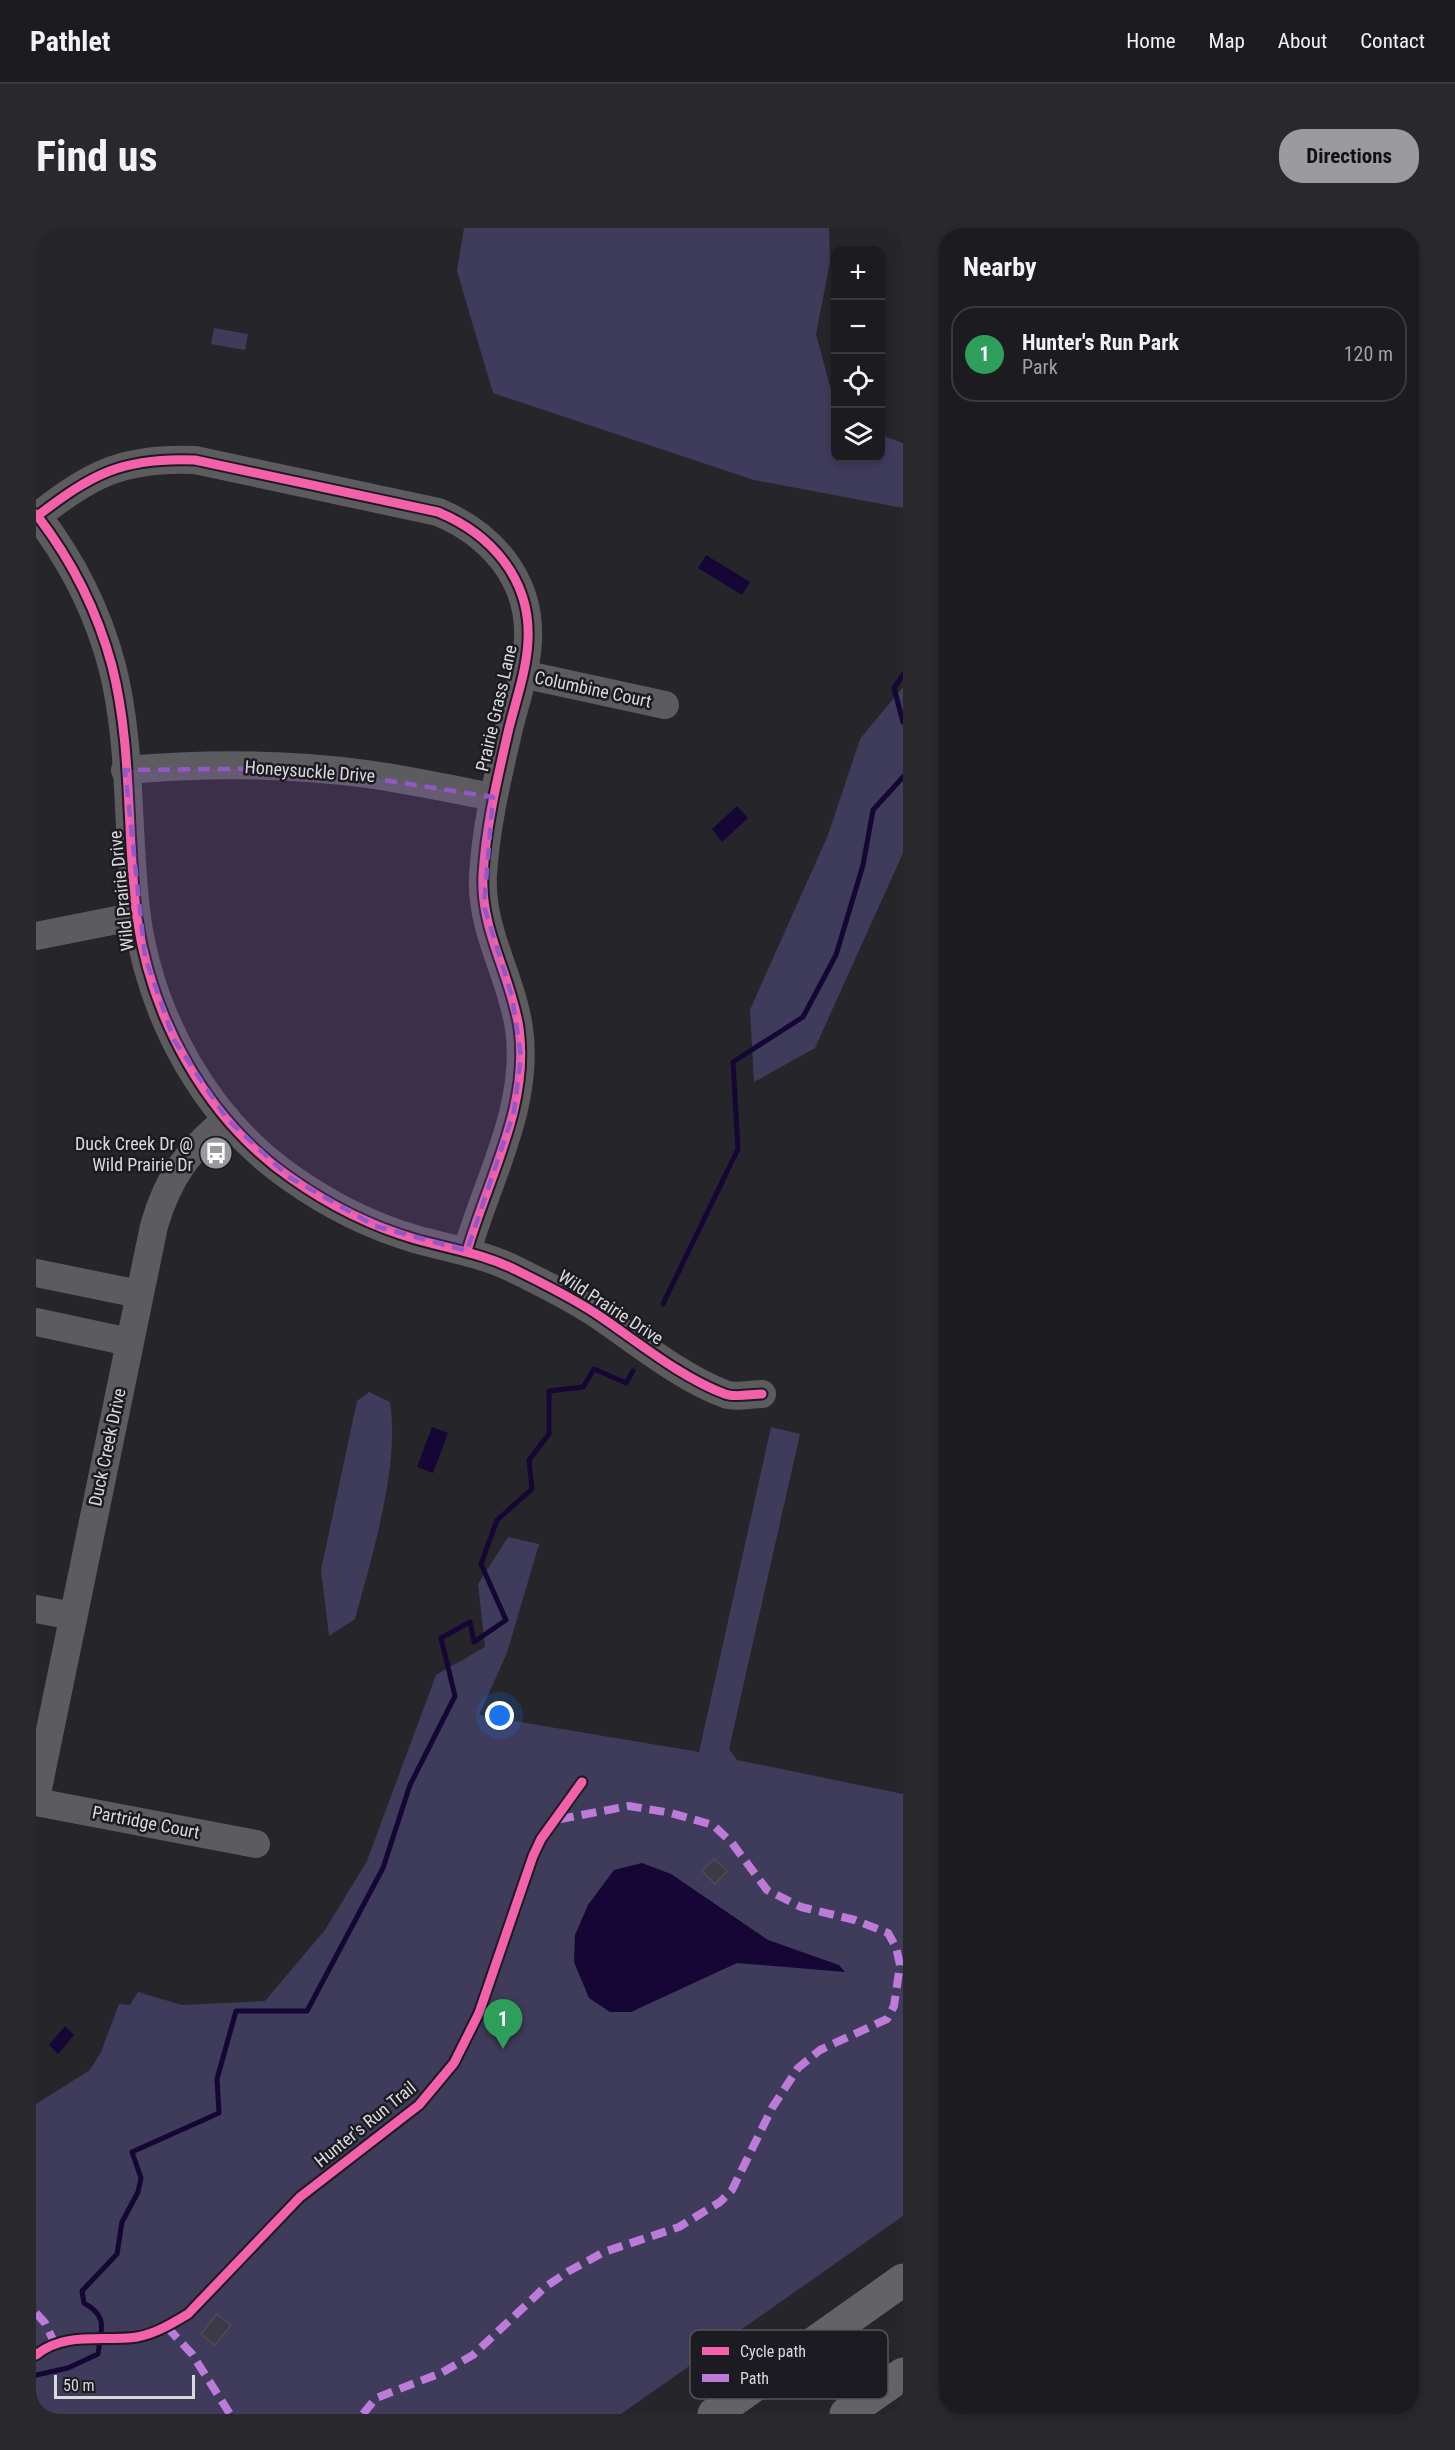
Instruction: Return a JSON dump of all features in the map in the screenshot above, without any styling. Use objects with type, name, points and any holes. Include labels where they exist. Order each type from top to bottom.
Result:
[{"type":"highway","points":[[832,2330],[903,2280]]},
{"type":"highway","points":[[888,2385],[903,2374]]},
{"type":"highway","points":[[714,2414],[735,2399]]},
{"type":"highway","points":[[846,2414],[867,2399]]},
{"type":"street","name":"Prairie Grass Lane","points":[[37,516],[90,479],[117,466],[173,459],[235,468],[438,512],[458,520],[480,535],[511,570],[522,594],[527,615],[528,640],[493,797],[483,877],[484,906],[491,938],[512,996],[519,1028],[520,1075],[514,1112],[467,1251]]},
{"type":"street","name":"Wild Prairie Drive","points":[[37,516],[64,553],[86,592],[100,626],[116,687],[137,916],[144,957],[157,999],[174,1040],[196,1078],[227,1119],[255,1148],[289,1177],[336,1207],[375,1226],[467,1251],[511,1267],[598,1315],[656,1356],[727,1396],[762,1394]]},
{"type":"street","name":"Columbine Court","points":[[522,674],[665,705]]},
{"type":"street","name":"Honeysuckle Drive","points":[[125,770],[242,765],[306,768],[369,774],[493,797]]},
{"type":"street","points":[[36,936],[137,916]]},
{"type":"street","name":"Duck Creek Drive","points":[[36,1800],[139,1294],[162,1196],[177,1170],[196,1146],[227,1119]]},
{"type":"street","points":[[36,1273],[139,1294]]},
{"type":"street","points":[[36,1322],[129,1342]]},
{"type":"street","points":[[36,1609],[73,1616]]},
{"type":"street","name":"Partridge Court","points":[[36,1800],[256,1844]]},
{"type":"highlighted area","points":[[306,768],[493,797],[484,906],[512,996],[521,1056],[514,1112],[467,1251],[375,1226],[289,1177],[227,1119],[174,1040],[145,957],[125,770]]},
{"type":"shaded area","points":[[464,228],[829,228],[830,262],[816,334],[831,390],[831,462],[885,462],[885,436],[903,443],[903,508],[754,480],[493,393],[457,271]]},
{"type":"shaded area","points":[[214,328],[248,334],[245,350],[211,344]]},
{"type":"shaded area","points":[[706,555],[750,582],[742,595],[698,568]]},
{"type":"shaded area","points":[[903,687],[903,853],[815,1048],[754,1082],[750,1010],[828,835],[860,739]]},
{"type":"shaded area","points":[[737,806],[748,818],[722,842],[712,829]]},
{"type":"shaded area","points":[[369,1392],[390,1402],[392,1427],[388,1482],[383,1511],[355,1619],[329,1636],[321,1570],[357,1401]]},
{"type":"shaded area","points":[[432,1427],[448,1433],[433,1473],[417,1467]]},
{"type":"shaded area","points":[[771,1427],[800,1434],[729,1749],[737,1760],[903,1794],[903,2216],[741,2330],[690,2330],[690,2366],[621,2414],[36,2414],[36,2104],[90,2070],[101,2052],[119,2004],[130,2005],[138,1992],[182,2005],[265,2001],[325,1930],[367,1861],[436,1675],[485,1647],[478,1584],[508,1537],[539,1544],[507,1653],[479,1715],[699,1752]]},
{"type":"shaded area","points":[[642,1863],[671,1874],[768,1940],[839,1965],[845,1972],[737,1963],[631,2012],[610,2012],[589,1998],[574,1962],[575,1935],[588,1905],[614,1870]]},
{"type":"shaded area","points":[[65,2026],[74,2035],[58,2054],[49,2045]]},
{"type":"building","points":[[714,1859],[727,1871],[715,1884],[702,1871]]},
{"type":"building","points":[[217,2314],[231,2325],[215,2345],[201,2334]]},
{"type":"waterway","points":[[903,675],[894,688],[903,722]]},
{"type":"waterway","points":[[663,1304],[738,1149],[733,1062],[803,1017],[836,955],[863,865],[873,810],[903,777]]},
{"type":"waterway","points":[[36,2375],[68,2368],[98,2354],[102,2324],[97,2313],[84,2303],[82,2291],[117,2254],[122,2222],[138,2192],[141,2178],[132,2152],[219,2113],[217,2079],[236,2011],[307,2011],[383,1868],[410,1785],[455,1696],[441,1638],[470,1622],[474,1642],[506,1620],[481,1564],[497,1520],[532,1489],[529,1460],[549,1434],[549,1391],[583,1387],[594,1369],[626,1383],[633,1371]]},
{"type":"marked path","points":[[363,2414],[376,2398],[441,2373],[473,2355],[545,2287],[569,2271],[604,2252],[679,2227],[720,2202],[732,2190],[772,2108],[798,2068],[820,2050],[887,2019],[894,2006],[900,1965],[896,1947],[888,1933],[855,1920],[801,1907],[767,1890],[732,1843],[713,1825],[671,1813],[629,1806],[555,1820]]},
{"type":"marked path","points":[[36,2313],[45,2323],[55,2344]]},
{"type":"marked path","points":[[167,2327],[192,2354],[230,2414]]},
{"type":"cycle path","points":[[36,517],[74,490],[109,471],[147,462],[195,460],[438,512],[457,521],[491,546],[515,578],[523,597],[527,618],[527,651],[493,801],[483,875],[483,895],[491,934],[515,1008],[521,1057],[513,1114],[467,1251]]},
{"type":"cycle path","points":[[36,514],[61,549],[82,586],[99,625],[112,666],[123,728],[137,918],[144,956],[155,993],[188,1064],[233,1127],[291,1178],[351,1214],[399,1234],[506,1265],[581,1304],[693,1379],[729,1395],[762,1394]]},
{"type":"cycle path","name":"Hunter's Run Trail","points":[[36,2355],[47,2348],[72,2340],[144,2336],[188,2314],[300,2197],[419,2105],[454,2063],[479,2013],[533,1856],[541,1839],[582,1782]]},
{"type":"place","name":"Duck Creek Dr @ Wild Prairie Dr","points":[[216,1153]]},
{"type":"place","name":"Hunter's Run Park","points":[[503,2049]]}]
